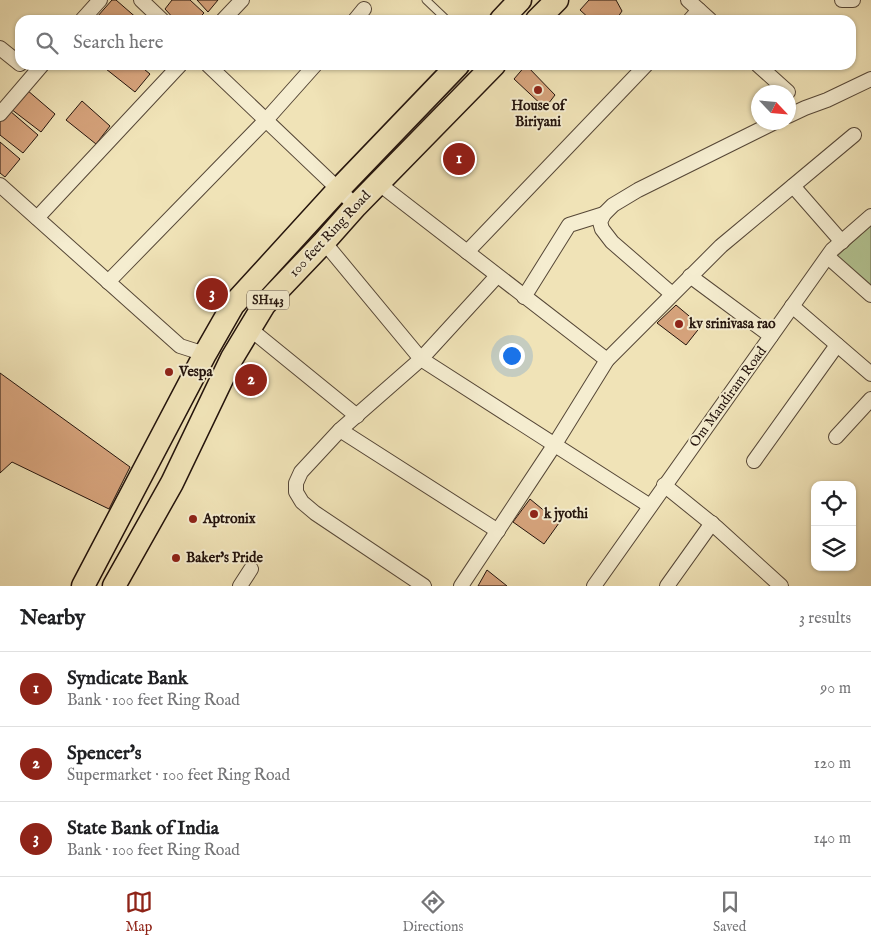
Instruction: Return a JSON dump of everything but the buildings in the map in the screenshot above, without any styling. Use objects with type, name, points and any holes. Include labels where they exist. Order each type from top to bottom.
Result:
[{"type":"main road","points":[[506,15],[520,0]]},
{"type":"main road","points":[[542,15],[557,0]]},
{"type":"main road","name":"100 feet Ring Road","points":[[84,586],[205,354],[233,305],[338,190],[453,70]]},
{"type":"main road","name":"100 feet Ring Road","points":[[114,586],[172,483],[232,358],[264,305],[378,183],[489,70]]},
{"type":"street","points":[[86,15],[100,0]]},
{"type":"street","points":[[141,0],[157,15]]},
{"type":"street","points":[[228,15],[242,0]]},
{"type":"street","points":[[688,0],[694,15]]},
{"type":"street","points":[[842,0],[853,0]]},
{"type":"street","points":[[359,15],[364,9]]},
{"type":"street","points":[[0,48],[15,59]]},
{"type":"street","points":[[0,114],[38,70]]},
{"type":"street","points":[[37,218],[175,70]]},
{"type":"street","points":[[213,70],[356,206]]},
{"type":"street","points":[[108,282],[266,120],[311,70]]},
{"type":"street","points":[[467,252],[641,70]]},
{"type":"street","points":[[763,70],[779,85]]},
{"type":"street","points":[[796,112],[828,100],[871,79]]},
{"type":"street","points":[[796,100],[805,108]]},
{"type":"street","points":[[672,294],[612,242],[602,229],[600,222],[604,214],[613,205],[638,190],[759,130]]},
{"type":"street","points":[[461,586],[555,444],[607,360],[720,246],[854,135]]},
{"type":"street","points":[[378,183],[607,360]]},
{"type":"street","points":[[0,185],[180,346],[205,354]]},
{"type":"street","points":[[793,186],[842,242]]},
{"type":"street","points":[[524,297],[569,225],[604,214]]},
{"type":"street","name":"Om Mandiram Road","points":[[594,586],[828,257],[871,216]]},
{"type":"street","points":[[324,242],[421,359],[650,506]]},
{"type":"street","points":[[828,257],[871,295]]},
{"type":"street","points":[[424,586],[315,513],[302,502],[296,492],[296,483],[301,472],[340,430],[421,359],[497,276]]},
{"type":"street","points":[[690,276],[771,336]]},
{"type":"street","points":[[792,306],[871,374]]},
{"type":"street","points":[[250,329],[357,416]]},
{"type":"street","points":[[754,461],[838,345]]},
{"type":"street","points":[[836,436],[871,399]]},
{"type":"street","points":[[340,430],[498,531]]},
{"type":"street","points":[[664,485],[712,524],[781,586]]},
{"type":"street","points":[[667,586],[712,524]]},
{"type":"street","points":[[240,586],[251,569]]},
{"type":"lane","points":[[426,0],[442,15]]},
{"type":"green space","points":[[871,226],[871,289],[836,257]]},
{"type":"place","name":"House of Biriyani","points":[[538,90]]},
{"type":"place","name":"Syndicate Bank","points":[[459,159]]},
{"type":"place","name":"State Bank of India","points":[[212,294]]},
{"type":"place","name":"kv srinivasa rao","points":[[679,324]]},
{"type":"place","name":"Vespa","points":[[169,372]]},
{"type":"place","name":"Spencer's","points":[[251,380]]},
{"type":"place","name":"k jyothi","points":[[534,514]]},
{"type":"place","name":"Aptronix","points":[[193,519]]},
{"type":"place","name":"Baker's Pride","points":[[176,558]]}]
